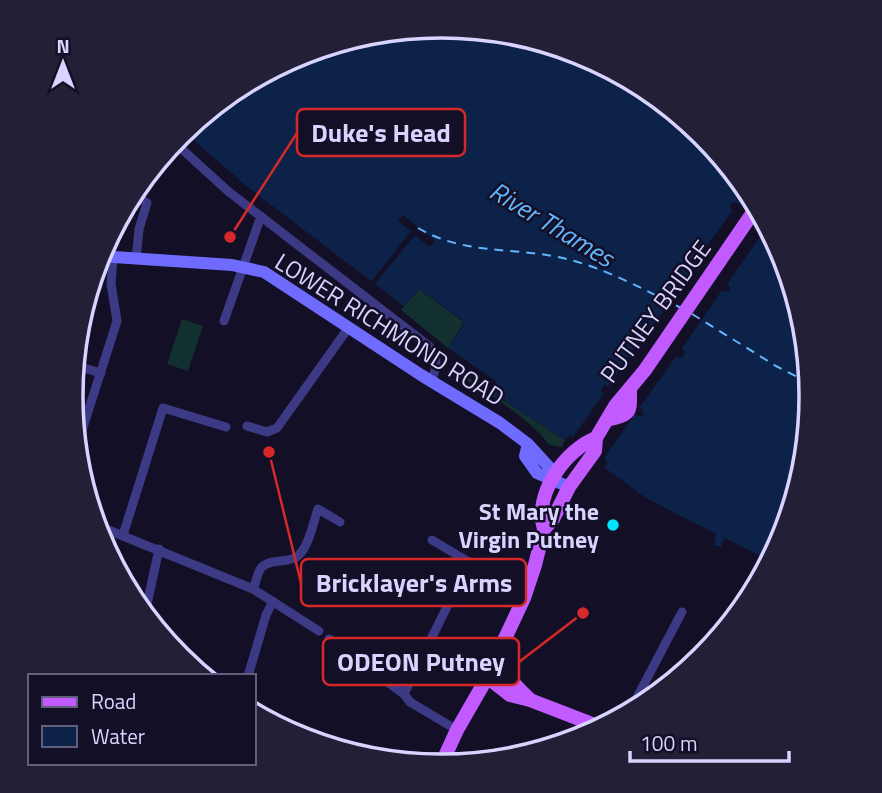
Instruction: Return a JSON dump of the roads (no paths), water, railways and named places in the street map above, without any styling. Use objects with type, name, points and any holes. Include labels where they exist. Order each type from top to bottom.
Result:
[{"type":"main road","name":"PUTNEY BRIDGE","points":[[544,529],[595,451],[596,438],[607,420],[626,415],[630,409],[630,388],[750,217]]},
{"type":"main road","name":"LOWER RICHMOND ROAD","points":[[113,258],[243,266],[264,272],[431,382],[500,423],[528,444],[550,468],[552,478]]},
{"type":"main road","name":"PUTNEY BRIDGE","points":[[544,529],[541,519],[552,478],[583,443],[596,438]]},
{"type":"main road","name":"LOWER RICHMOND ROAD","points":[[528,444],[552,457],[569,458]]},
{"type":"main road","points":[[552,478],[569,487]]},
{"type":"main road","points":[[446,754],[487,677],[526,592],[536,565],[544,529]]},
{"type":"main road","points":[[505,640],[510,651],[507,674],[530,700]]},
{"type":"main road","points":[[487,677],[510,695],[588,723]]},
{"type":"street","points":[[182,149],[261,216],[429,346],[437,359],[431,382]]},
{"type":"street","points":[[136,260],[139,229],[147,203],[142,200]]},
{"type":"street","points":[[224,321],[261,216]]},
{"type":"street","points":[[84,424],[117,321],[111,284],[113,258]]},
{"type":"street","points":[[247,426],[267,432],[277,428],[349,327]]},
{"type":"street","points":[[84,368],[101,373]]},
{"type":"street","points":[[123,535],[163,408],[226,427]]},
{"type":"street","points":[[253,589],[261,569],[267,564],[298,556],[306,542],[317,509],[340,522]]},
{"type":"street","points":[[108,530],[253,589],[319,632]]},
{"type":"street","points":[[432,540],[469,562],[505,577],[526,592]]},
{"type":"street","points":[[148,601],[159,549]]},
{"type":"street","points":[[404,694],[469,562]]},
{"type":"street","points":[[249,674],[266,615],[274,601]]},
{"type":"street","points":[[638,695],[682,612]]},
{"type":"street","points":[[329,639],[404,694],[410,702],[457,730]]},
{"type":"water","name":"River Thames","points":[[441,38],[511,45],[556,57],[599,75],[659,112],[710,160],[739,198],[746,209],[736,202],[730,203],[730,208],[754,224],[772,259],[787,304],[798,373],[796,443],[780,512],[761,557],[725,538],[721,547],[714,545],[716,534],[646,498],[605,468],[606,460],[570,435],[565,440],[490,391],[496,381],[448,348],[464,324],[463,320],[419,289],[404,306],[250,189],[192,139],[223,112],[262,86],[326,57],[371,45]],"holes":[[[694,260],[730,286],[730,291],[725,292],[689,267],[689,261]],[[647,326],[684,351],[684,356],[679,358],[643,332],[643,327]],[[604,384],[642,409],[644,416],[638,416],[601,391]]]},
{"type":"place","name":"Duke's Head","points":[[230,237]]},
{"type":"place","name":"Bricklayer's Arms","points":[[269,452]]},
{"type":"place","name":"St Mary the Virgin Putney","points":[[613,525]]},
{"type":"place","name":"ODEON Putney","points":[[583,613]]}]
